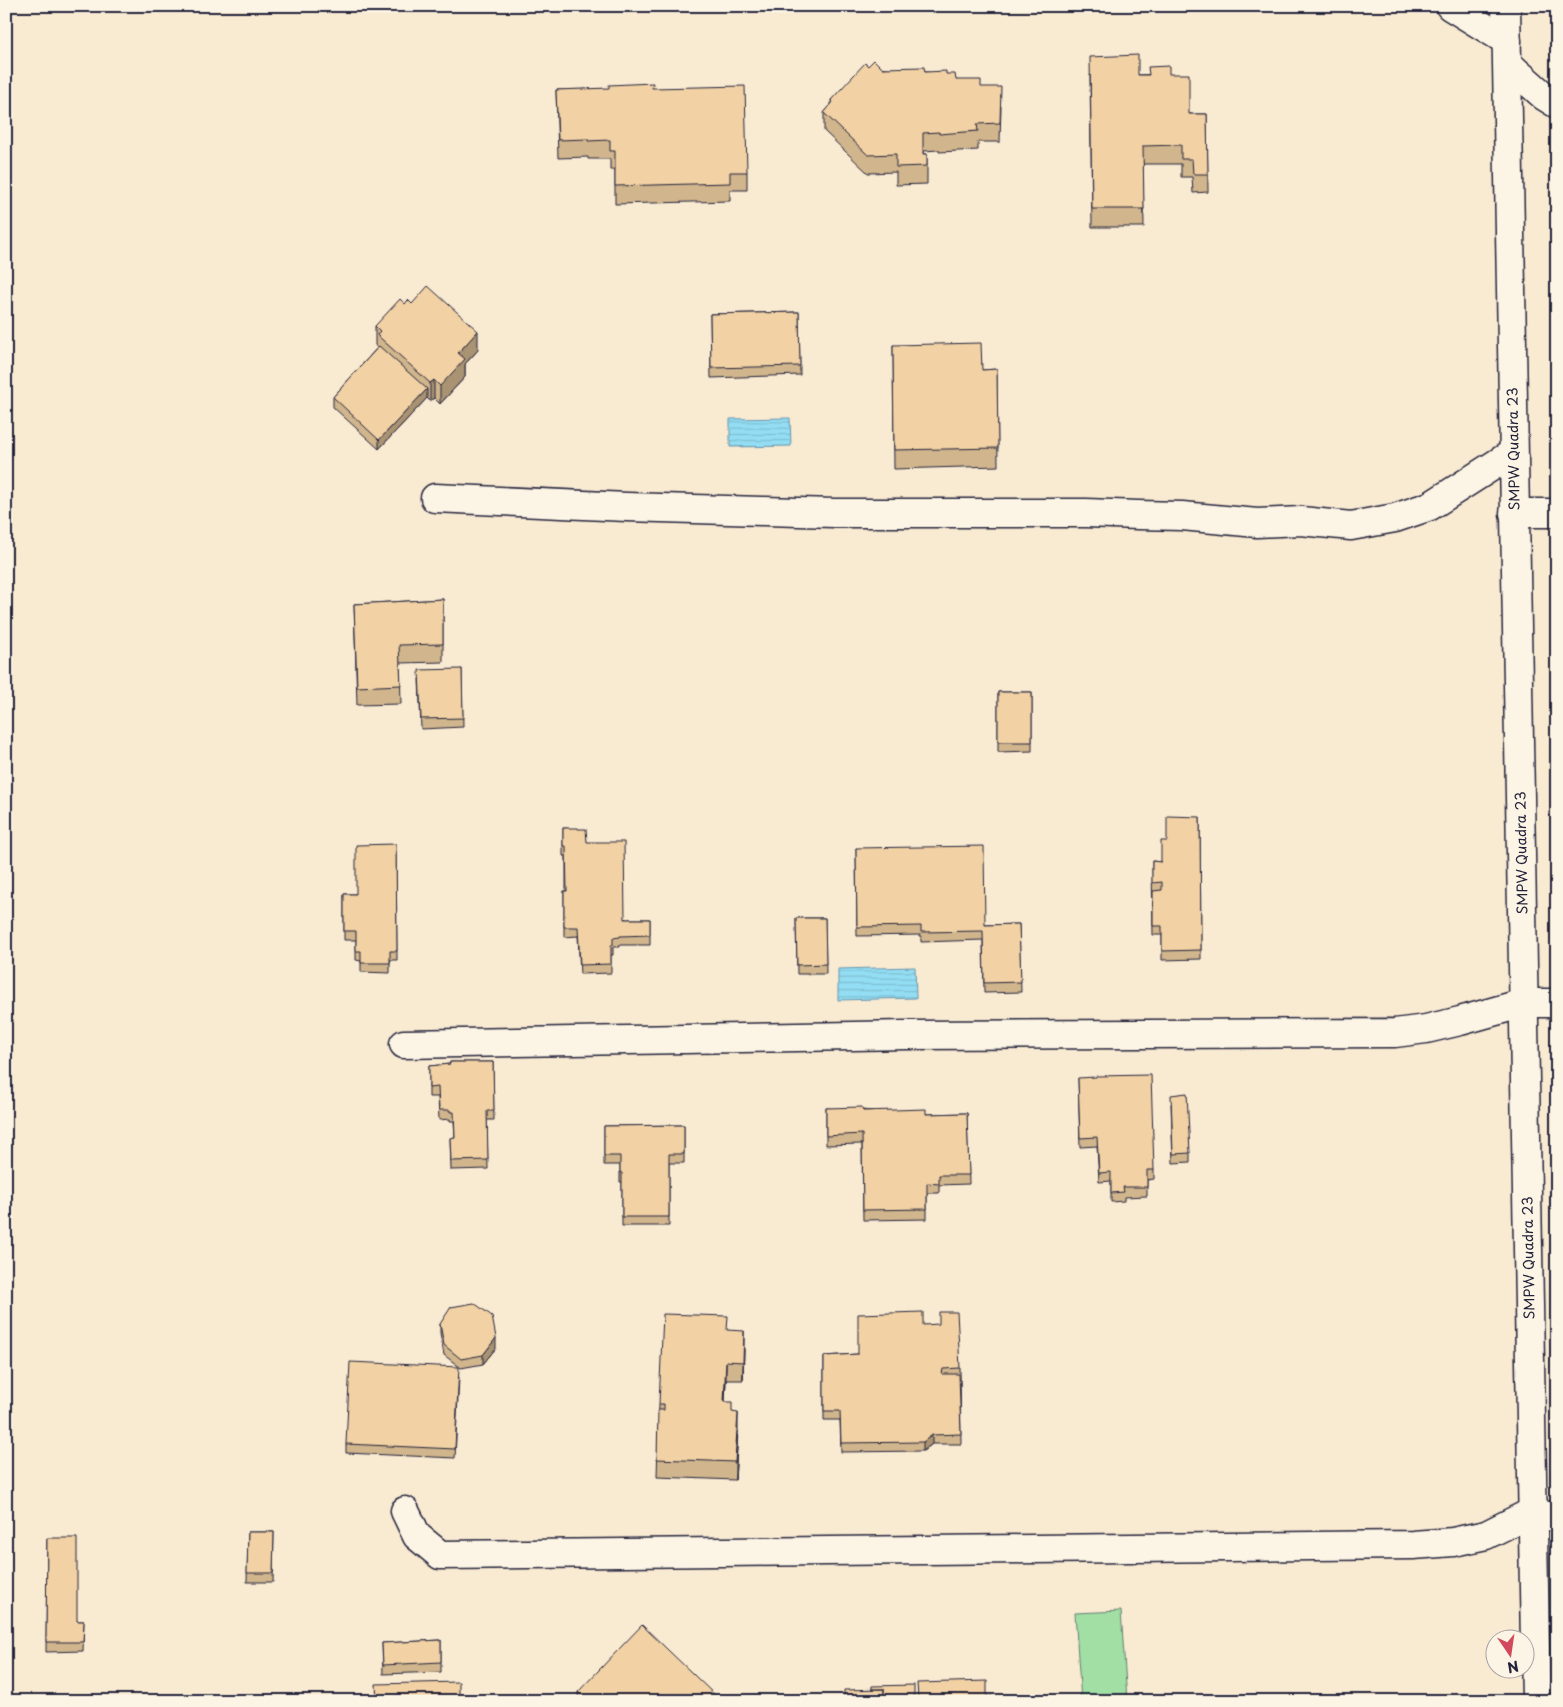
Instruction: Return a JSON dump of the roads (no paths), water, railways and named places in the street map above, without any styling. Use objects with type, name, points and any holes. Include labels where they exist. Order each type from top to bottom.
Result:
[{"type":"street","points":[[1450,6],[1507,52],[1544,96],[1557,104]]},
{"type":"street","name":"SMPW Quadra 23","points":[[1506,6],[1524,1003],[1544,1515],[1536,1701]]},
{"type":"street","points":[[435,498],[627,508],[834,513],[1086,513],[1190,517],[1257,523],[1301,521],[1351,526],[1395,518],[1430,506],[1513,454]]},
{"type":"street","points":[[1514,513],[1557,513]]},
{"type":"street","points":[[404,1044],[908,1035],[1395,1033],[1426,1029],[1524,1003],[1557,1003]]},
{"type":"street","points":[[405,1511],[417,1536],[440,1555],[1412,1545],[1453,1542],[1486,1535],[1544,1515]]},
{"type":"water","points":[[790,418],[791,446],[730,447],[730,419]]},
{"type":"water","points":[[915,967],[916,998],[838,1000],[838,969]]}]
